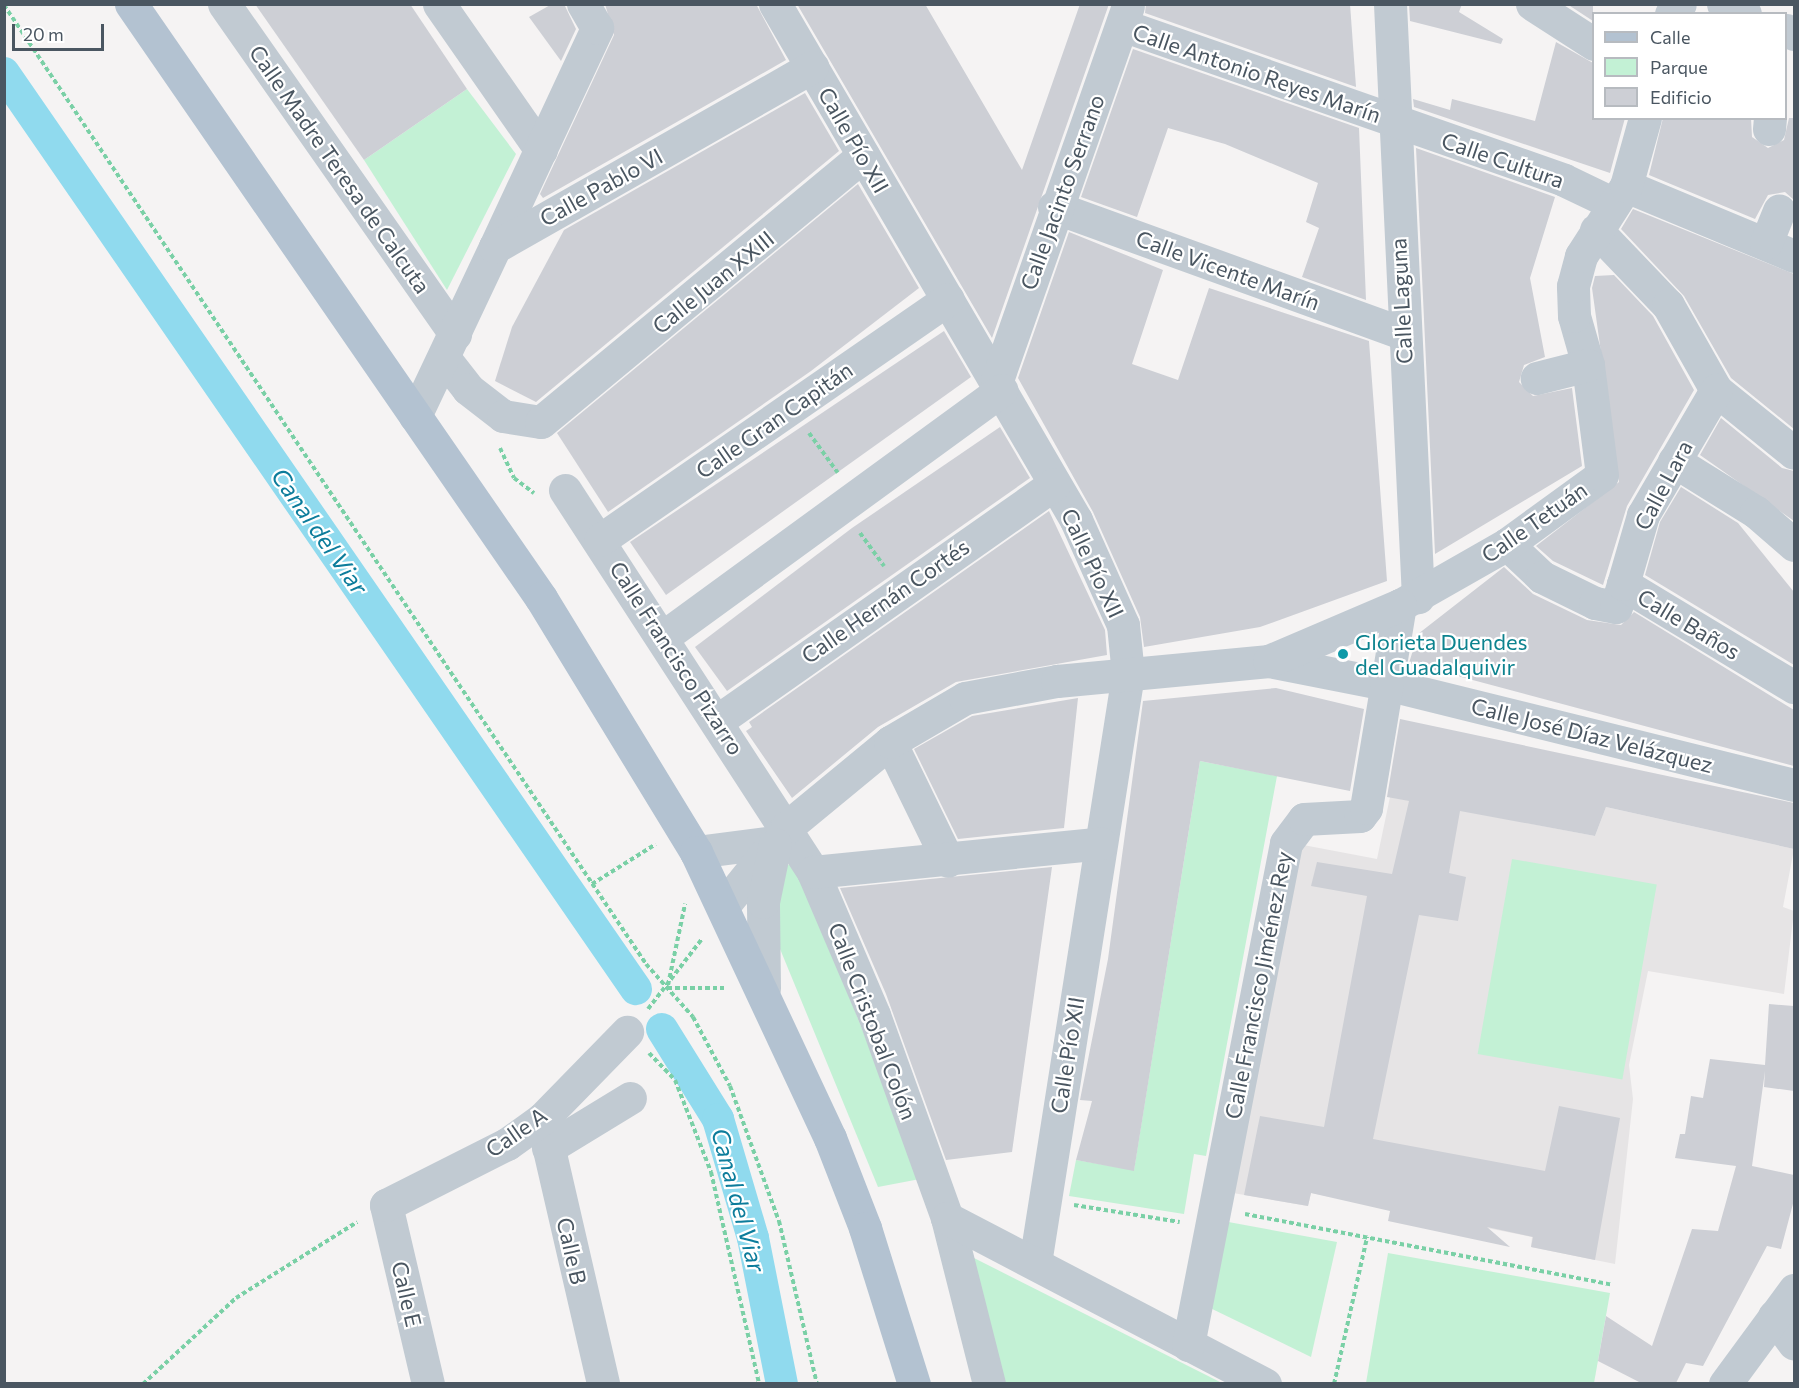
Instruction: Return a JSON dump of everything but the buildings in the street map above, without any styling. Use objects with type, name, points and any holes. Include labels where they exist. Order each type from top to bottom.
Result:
[{"type":"main road","points":[[131,4],[541,598],[696,852],[764,988],[830,1138],[865,1228],[914,1383]]},
{"type":"main road","points":[[830,1138],[895,1383]]},
{"type":"street","name":"Calle Madre Teresa de Calcuta","points":[[224,4],[450,346],[468,389],[503,416]]},
{"type":"street","points":[[440,4],[541,150]]},
{"type":"street","name":"Calle Pío XII","points":[[775,4],[999,385],[1101,570],[1123,625],[1128,674],[1035,1263]]},
{"type":"street","name":"Calle Laguna","points":[[1390,4],[1409,601]]},
{"type":"street","points":[[1532,4],[1592,43]]},
{"type":"street","points":[[1723,4],[1741,12]]},
{"type":"street","name":"Calle Antonio Reyes Marín","points":[[1126,15],[1392,121]]},
{"type":"street","name":"Calle Jacinto Serrano","points":[[999,385],[1054,207],[1126,15]]},
{"type":"street","points":[[415,416],[541,150],[590,16]]},
{"type":"street","name":"Calle Pablo VI","points":[[495,247],[812,67]]},
{"type":"street","name":"Calle Tetuán","points":[[1409,601],[1507,544],[1602,475],[1588,365],[1574,316],[1573,286],[1612,206],[1644,120]]},
{"type":"street","name":"Calle Cultura","points":[[1392,121],[1564,180],[1612,206],[1780,250]]},
{"type":"street","name":"Calle Juan XXIII","points":[[503,416],[541,422],[863,156]]},
{"type":"street","points":[[1612,206],[1716,390],[1794,453]]},
{"type":"street","name":"Calle Vicente Marín","points":[[1054,207],[1402,333]]},
{"type":"street","points":[[1779,210],[1780,250]]},
{"type":"street","name":"Calle Gran Capitán","points":[[600,540],[948,299]]},
{"type":"street","points":[[1537,378],[1588,365]]},
{"type":"street","points":[[663,637],[848,502],[999,385]]},
{"type":"street","name":"Calle Lara","points":[[1623,584],[1643,515],[1716,390]]},
{"type":"street","points":[[1674,460],[1756,512],[1794,545]]},
{"type":"street","name":"Calle Hernán Cortés","points":[[717,721],[901,588],[1054,484]]},
{"type":"street","name":"Calle Francisco Pizarro","points":[[565,490],[717,721],[781,835]]},
{"type":"street","name":"Calle Baños","points":[[1507,544],[1542,577],[1595,603],[1616,607],[1623,584],[1794,687]]},
{"type":"street","points":[[1390,685],[1409,601]]},
{"type":"street","name":"Calle José Díaz Velázquez","points":[[1269,661],[1409,601]]},
{"type":"street","name":"Calle José Díaz Velázquez","points":[[724,905],[781,835],[890,742],[965,698],[1128,674],[1269,661],[1390,685],[1794,785]]},
{"type":"street","name":"Calle Francisco Jiménez Rey","points":[[1188,1345],[1286,843],[1305,819],[1360,816],[1390,685]]},
{"type":"street","points":[[890,742],[948,861]]},
{"type":"street","points":[[696,852],[781,835],[763,902],[764,988]]},
{"type":"street","name":"Calle Cristobal Colón","points":[[781,835],[813,872],[874,1015],[947,1218],[989,1383]]},
{"type":"street","points":[[813,872],[948,861],[1101,843]]},
{"type":"street","name":"Calle A","points":[[545,1133],[627,1032]]},
{"type":"street","name":"Calle A","points":[[386,1205],[507,1144],[545,1133],[630,1098]]},
{"type":"street","name":"Calle B","points":[[545,1133],[603,1383]]},
{"type":"street","name":"Calle E","points":[[386,1205],[428,1383]]},
{"type":"street","points":[[947,1218],[1265,1383]]},
{"type":"street","points":[[1725,1383],[1794,1290]]},
{"type":"street","points":[[1774,1316],[1794,1344]]},
{"type":"path","points":[[4,5],[592,884],[668,988],[693,1017],[730,1086],[779,1221],[817,1383]]},
{"type":"path","points":[[791,408],[901,588]]},
{"type":"path","points":[[503,416],[498,441],[514,478],[543,497],[565,490]]},
{"type":"path","points":[[592,884],[664,839]]},
{"type":"path","points":[[668,988],[696,852]]},
{"type":"path","points":[[668,988],[724,905]]},
{"type":"path","points":[[668,988],[764,988]]},
{"type":"path","points":[[627,1032],[675,1080],[711,1172],[759,1383]]},
{"type":"path","points":[[1044,1200],[1213,1217],[1367,1237],[1610,1284]]},
{"type":"path","points":[[142,1383],[236,1298],[386,1205]]},
{"type":"path","points":[[1334,1383],[1367,1237]]},
{"type":"shaded area","points":[[1390,797],[1595,836],[1606,807],[1794,849],[1783,907],[1794,911],[1784,994],[1648,971],[1629,1065],[1633,1099],[1615,1264],[1531,1247],[1532,1237],[1311,1193],[1308,1206],[1233,1193],[1298,844],[1377,859]]},
{"type":"green space","points":[[467,89],[516,154],[447,290],[364,160]]},
{"type":"green space","points":[[1200,761],[1277,776],[1206,1156],[1194,1154],[1184,1214],[1069,1196],[1076,1160],[1134,1170]]},
{"type":"green space","points":[[796,858],[920,1179],[878,1187],[771,927],[778,874]]},
{"type":"green space","points":[[1512,859],[1657,885],[1622,1080],[1478,1054]]},
{"type":"green space","points":[[1223,1221],[1337,1242],[1311,1357],[1206,1306]]},
{"type":"green space","points":[[1388,1253],[1610,1293],[1594,1383],[1366,1383]]},
{"type":"green space","points":[[972,1257],[1222,1383],[1005,1383]]},
{"type":"waterway","name":"Canal del Viar","points":[[4,73],[636,989]]},
{"type":"waterway","name":"Canal del Viar","points":[[662,1029],[718,1119],[753,1238],[782,1384]]},
{"type":"place","name":"Glorieta Duendes del Guadalquivir","points":[[1343,654]]}]
